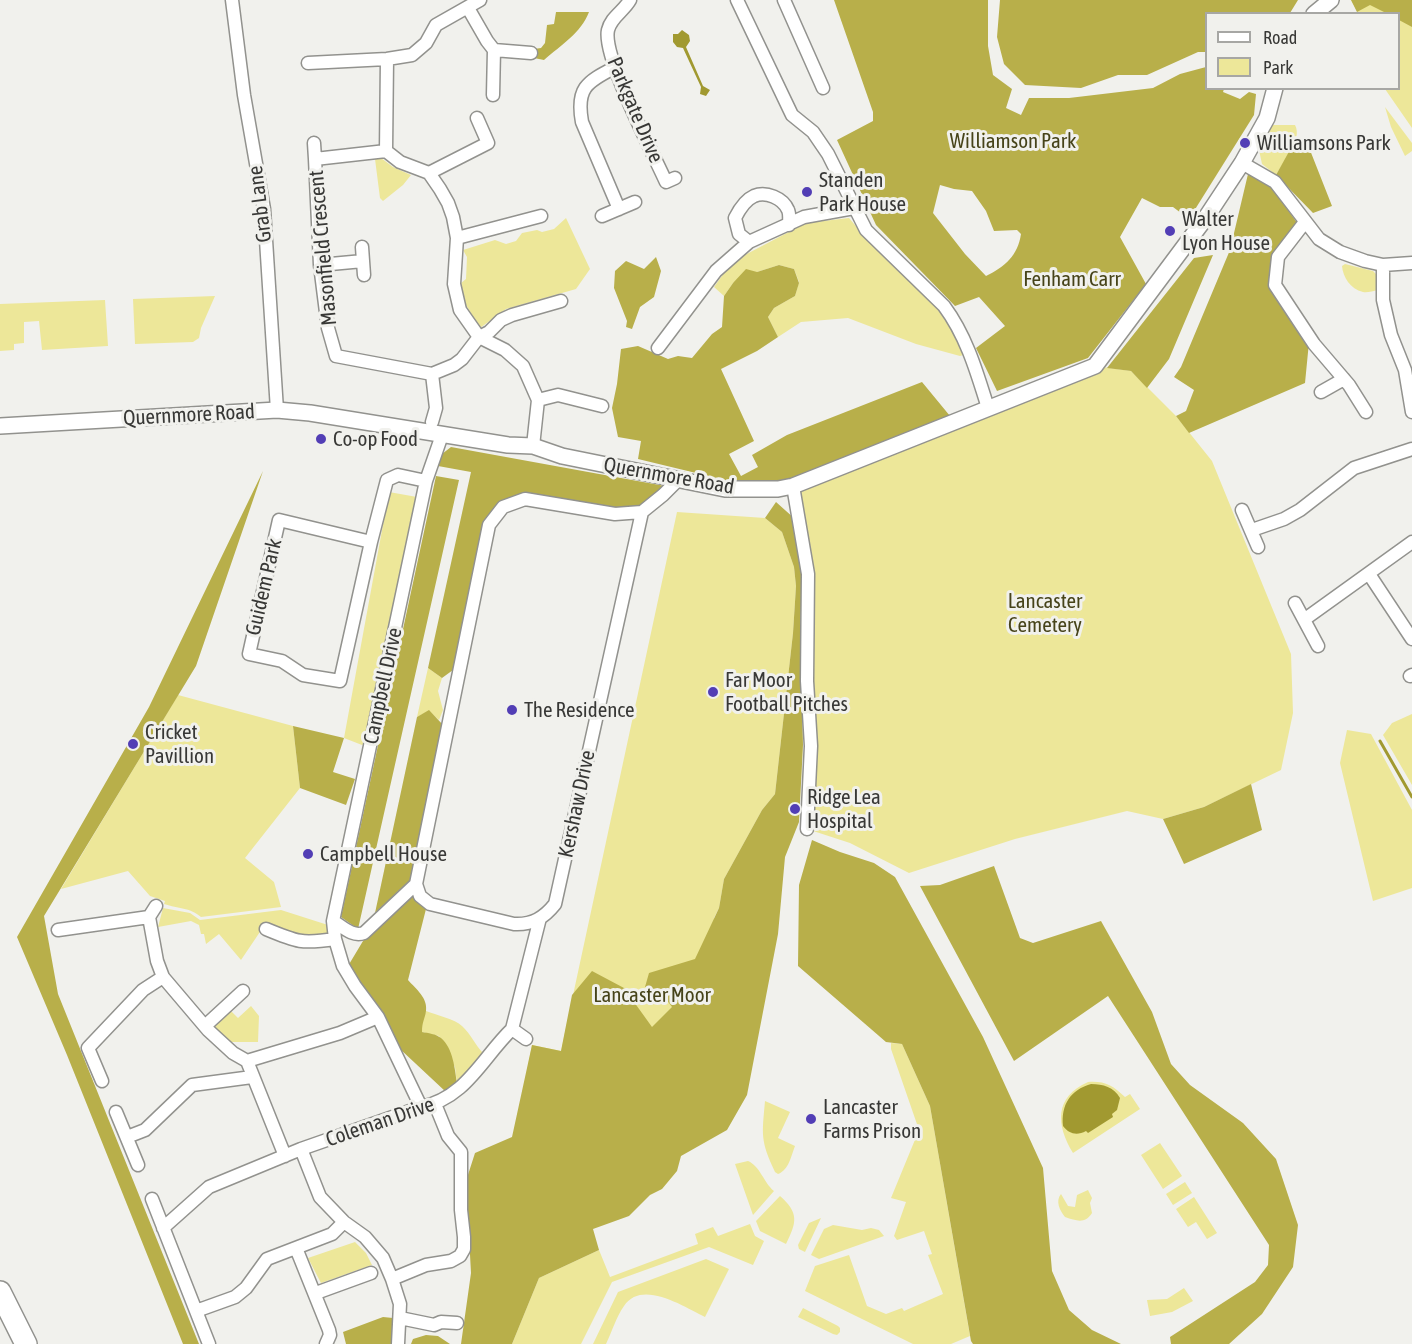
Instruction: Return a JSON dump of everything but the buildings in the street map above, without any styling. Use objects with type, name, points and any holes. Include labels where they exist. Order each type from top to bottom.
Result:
[{"type":"highway","points":[[0,1292],[26,1344]]},
{"type":"street","name":"Grab Lane","points":[[232,0],[244,95],[264,209],[277,410]]},
{"type":"street","points":[[308,63],[387,59],[412,55],[426,43],[436,26],[480,0]]},
{"type":"street","name":"Parkgate Drive","points":[[630,0],[612,20],[607,42],[614,68],[666,182],[675,178]]},
{"type":"street","points":[[737,0],[792,115],[813,132],[828,154],[866,231],[951,315],[973,357],[988,408]]},
{"type":"street","points":[[784,0],[823,88]]},
{"type":"street","points":[[1316,12],[1331,0]]},
{"type":"street","points":[[468,8],[494,50],[493,95]]},
{"type":"street","points":[[494,50],[531,53]]},
{"type":"street","points":[[387,59],[386,151],[400,162],[429,173],[441,189],[448,204],[457,238],[454,284],[460,310],[479,337],[505,350],[523,366],[538,400],[533,446]]},
{"type":"street","points":[[614,68],[587,85],[580,96],[579,109],[582,122],[619,209]]},
{"type":"street","name":"Quernmore Road","points":[[0,426],[277,410],[310,413],[508,445],[533,446],[562,456],[725,489],[778,489],[793,486],[1095,366],[1207,216],[1242,163],[1266,118],[1274,90]]},
{"type":"street","points":[[429,173],[488,142],[477,118]]},
{"type":"street","name":"Masonfield Crescent","points":[[314,143],[320,265],[328,328],[336,356],[432,374]]},
{"type":"street","name":"Masonfield Crescent","points":[[315,159],[386,151]]},
{"type":"street","points":[[1242,163],[1275,182],[1319,239],[1334,249],[1383,265],[1412,263]]},
{"type":"street","points":[[749,242],[739,234],[735,218],[741,206],[754,196],[769,195],[780,200],[789,211],[789,225]]},
{"type":"street","points":[[602,216],[635,202]]},
{"type":"street","points":[[658,348],[716,271],[749,242],[804,217],[854,208]]},
{"type":"street","points":[[457,238],[541,216]]},
{"type":"street","points":[[1305,222],[1278,257],[1275,285],[1314,344],[1344,379],[1366,412]]},
{"type":"street","points":[[362,247],[364,274]]},
{"type":"street","points":[[320,265],[363,261]]},
{"type":"street","points":[[1383,265],[1383,300],[1391,335],[1408,369],[1412,412]]},
{"type":"street","points":[[432,422],[436,408],[432,374],[462,359],[479,337],[489,332],[501,321],[512,315],[561,301]]},
{"type":"street","points":[[1321,392],[1344,379]]},
{"type":"street","points":[[538,400],[558,395],[602,406]]},
{"type":"street","name":"Campbell Drive","points":[[421,1107],[378,1017],[343,966],[335,939],[333,921],[426,482],[442,435]]},
{"type":"street","points":[[1252,530],[1284,519],[1300,510],[1354,468],[1412,449]]},
{"type":"street","name":"Guidem Park","points":[[371,542],[279,520],[249,654],[282,661],[303,675],[340,681],[387,480],[398,475],[426,482]]},
{"type":"street","points":[[540,918],[528,924],[514,924],[430,904],[420,896],[416,884],[489,525],[503,507],[525,499],[615,514],[642,512],[678,480]]},
{"type":"street","points":[[793,486],[808,574],[807,681],[811,746],[807,829]]},
{"type":"street","points":[[1242,510],[1258,547]]},
{"type":"street","name":"Kershaw Drive","points":[[540,918],[555,904],[642,512]]},
{"type":"street","points":[[1305,619],[1412,542]]},
{"type":"street","points":[[1369,574],[1412,639]]},
{"type":"street","points":[[1295,603],[1318,646]]},
{"type":"street","points":[[333,921],[352,933],[358,935],[364,933],[416,884]]},
{"type":"street","points":[[58,930],[152,911],[157,961],[163,977],[205,1026],[233,1053],[246,1061],[285,1156]]},
{"type":"street","name":"Coleman Drive","points":[[163,1227],[209,1187],[301,1149],[435,1104],[466,1084],[512,1029],[540,918]]},
{"type":"street","points":[[266,929],[294,941],[311,943],[335,939]]},
{"type":"street","points":[[102,1081],[88,1047],[143,990],[163,977]]},
{"type":"street","points":[[205,1026],[243,990]]},
{"type":"street","points":[[246,1061],[340,1033],[378,1017]]},
{"type":"street","points":[[512,1029],[526,1039]]},
{"type":"street","points":[[233,1053],[280,1052]]},
{"type":"street","points":[[127,1137],[145,1130],[192,1085],[252,1077]]},
{"type":"street","points":[[392,1279],[426,1265],[451,1261],[460,1256],[464,1249],[461,1152],[448,1136],[435,1104]]},
{"type":"street","points":[[116,1112],[138,1166]]},
{"type":"street","points":[[301,1149],[320,1197],[344,1222],[358,1231],[383,1258],[400,1304],[398,1344]]},
{"type":"street","points":[[152,1199],[209,1344]]},
{"type":"street","points":[[196,1311],[235,1297],[246,1288],[267,1259],[332,1234],[344,1222]]},
{"type":"street","points":[[296,1248],[329,1330],[330,1335],[326,1344]]},
{"type":"street","points":[[316,1293],[371,1273]]},
{"type":"street","points":[[399,1318],[434,1325],[441,1322],[458,1323]]},
{"type":"green space","name":"Fenham Carr","points":[[834,0],[988,0],[988,46],[993,75],[1012,89],[1006,108],[1021,115],[1029,98],[1069,98],[1153,88],[1180,74],[1205,67],[1205,90],[1224,90],[1223,92],[1240,99],[1249,92],[1256,94],[1254,115],[1189,219],[1173,207],[1160,207],[1142,198],[1120,237],[1146,284],[1088,358],[997,391],[976,348],[1005,326],[979,297],[955,306],[876,225],[837,140],[873,121],[873,112]],"holes":[[[940,185],[972,191],[986,211],[994,231],[1017,230],[1021,234],[1014,254],[999,269],[986,276],[965,254],[933,213]]]},
{"type":"green space","points":[[1000,0],[1298,0],[1291,12],[1205,12],[1205,52],[1198,52],[1147,75],[1118,75],[1081,88],[1025,85],[1004,64],[997,37]]},
{"type":"green space","points":[[1351,0],[1412,0],[1412,128],[1386,90],[1400,90],[1400,12],[1357,12]]},
{"type":"green space","points":[[1351,0],[1412,0],[1412,27],[1400,21],[1400,12],[1384,12],[1370,5],[1357,12]]},
{"type":"green space","points":[[556,12],[589,12],[581,26],[564,44],[544,60],[534,58],[534,49],[541,48],[545,43],[547,25],[554,24]]},
{"type":"green space","points":[[1385,107],[1412,143],[1412,151],[1405,156],[1391,127]]},
{"type":"green space","points":[[1271,125],[1295,125],[1297,131],[1294,144],[1276,175],[1262,164],[1259,150]]},
{"type":"green space","points":[[1296,139],[1308,145],[1332,206],[1313,213],[1276,175]]},
{"type":"green space","points":[[381,158],[393,167],[411,175],[403,185],[383,201],[380,198],[375,159]]},
{"type":"green space","points":[[1248,174],[1272,188],[1298,224],[1271,284],[1309,342],[1305,383],[1189,433],[1176,416],[1186,411],[1194,390],[1174,377],[1181,367],[1230,250]]},
{"type":"green space","points":[[566,218],[590,269],[576,289],[506,309],[480,328],[466,305],[461,283],[466,279],[467,257],[463,250],[495,240],[506,244],[516,241],[522,233],[554,229]]},
{"type":"green space","points":[[849,218],[871,244],[947,315],[966,354],[960,356],[916,344],[848,318],[801,322],[778,337],[768,317],[774,308],[795,296],[799,282],[794,269],[779,265],[733,283],[724,296],[714,287],[726,270],[739,258],[806,223]]},
{"type":"green space","points":[[1213,255],[1169,359],[1147,388],[1131,371],[1107,368],[1194,258]]},
{"type":"green space","points":[[656,257],[661,271],[654,297],[640,307],[632,329],[626,327],[627,321],[614,288],[615,271],[626,261],[644,269]]},
{"type":"green space","points":[[1345,264],[1373,271],[1376,274],[1378,290],[1365,292],[1354,288],[1344,274],[1342,266]]},
{"type":"green space","points":[[779,265],[794,269],[799,283],[795,296],[774,308],[768,317],[778,337],[757,351],[721,369],[754,441],[729,454],[741,476],[758,467],[752,455],[787,435],[922,382],[950,416],[785,481],[725,480],[638,459],[641,441],[618,437],[612,408],[621,349],[638,346],[668,359],[678,356],[692,358],[712,334],[722,327],[724,296],[746,269],[757,272]]},
{"type":"green space","points":[[215,296],[199,338],[193,342],[135,344],[133,299]]},
{"type":"green space","points":[[105,300],[108,346],[42,350],[39,321],[24,322],[24,343],[14,344],[14,350],[0,351],[0,304]]},
{"type":"green space","name":"Lancaster Cemetery","points":[[1095,366],[1131,371],[1176,416],[1212,461],[1291,654],[1293,713],[1281,770],[1204,807],[1163,819],[1127,811],[1015,839],[909,873],[850,843],[807,829],[808,574],[793,486]]},
{"type":"green space","points":[[451,447],[665,486],[641,508],[615,510],[525,495],[484,524],[453,670],[442,678],[428,668],[471,472],[438,466],[442,454]]},
{"type":"green space","points":[[263,471],[196,666],[44,916],[58,994],[199,1344],[183,1344],[17,937],[149,707]]},
{"type":"green space","points":[[436,476],[459,480],[358,929],[341,917]]},
{"type":"green space","points":[[389,492],[417,497],[366,742],[362,745],[344,738]]},
{"type":"green space","points":[[776,502],[795,519],[802,581],[800,632],[803,745],[799,822],[785,857],[778,934],[747,1095],[727,1130],[681,1156],[677,1171],[662,1189],[650,1195],[629,1216],[593,1229],[599,1250],[539,1278],[512,1344],[461,1344],[471,1273],[466,1181],[475,1153],[512,1137],[532,1045],[561,1051],[572,995],[592,971],[624,988],[652,1027],[672,1007],[660,991],[645,987],[649,973],[695,959],[719,908],[724,879],[762,810],[775,794],[796,586],[794,567],[782,532],[765,518]]},
{"type":"green space","name":"Far Moor Football Pitches","points":[[677,512],[765,518],[782,532],[794,567],[796,586],[775,794],[762,810],[724,879],[719,908],[714,918],[729,1007],[526,1076],[532,1045],[561,1051]]},
{"type":"green space","points":[[428,668],[442,678],[438,691],[443,710],[439,720],[429,711],[417,717]]},
{"type":"green space","points":[[178,695],[293,726],[300,788],[245,858],[274,882],[281,907],[201,917],[188,910],[164,904],[165,901],[150,896],[128,871],[61,889]]},
{"type":"green space","points":[[429,710],[443,725],[410,880],[375,913],[417,717]]},
{"type":"green space","points":[[1412,714],[1412,785],[1383,735],[1392,723]]},
{"type":"green space","points":[[293,726],[344,738],[333,772],[355,779],[346,805],[300,788]]},
{"type":"green space","points":[[1347,730],[1371,734],[1412,810],[1412,888],[1373,901],[1340,763]]},
{"type":"green space","points":[[1251,784],[1262,830],[1184,864],[1163,819],[1204,807]]},
{"type":"green space","points":[[812,840],[874,863],[895,877],[983,1037],[1043,1168],[1052,1271],[1069,1310],[1092,1330],[1121,1344],[973,1344],[971,1341],[930,1106],[902,1044],[886,1042],[798,966],[799,885]]},
{"type":"green space","points":[[994,866],[1020,938],[1033,943],[1101,921],[1152,1012],[1171,1064],[1190,1085],[1243,1123],[1276,1159],[1298,1225],[1293,1267],[1262,1314],[1229,1344],[1171,1344],[1170,1337],[1255,1282],[1268,1265],[1269,1245],[1108,996],[1014,1061],[920,886],[940,885]]},
{"type":"green space","points":[[413,894],[426,909],[408,980],[425,1002],[426,1011],[422,1032],[441,1038],[451,1053],[457,1084],[446,1092],[400,1049],[348,966],[366,936]]},
{"type":"green space","points":[[163,908],[190,913],[200,920],[281,910],[328,925],[331,935],[314,937],[298,935],[266,923],[241,960],[219,934],[206,944],[199,925],[191,921],[158,927]]},
{"type":"green space","points":[[251,1006],[259,1016],[258,1042],[227,1042],[213,1026],[231,1011],[238,1018]]},
{"type":"green space","points":[[426,1011],[459,1024],[468,1032],[483,1053],[457,1084],[455,1067],[439,1036],[422,1032],[422,1020]]},
{"type":"green space","points":[[891,1043],[902,1044],[930,1106],[970,1336],[951,1344],[913,1344],[805,1291],[815,1266],[849,1255],[867,1306],[886,1314],[902,1308],[904,1311],[943,1294],[928,1255],[932,1254],[924,1231],[897,1240],[894,1236],[906,1202],[891,1198],[919,1130],[891,1049]]},
{"type":"green space","points":[[1088,1082],[1108,1085],[1125,1097],[1130,1094],[1140,1109],[1073,1153],[1063,1132],[1061,1113],[1069,1095]]},
{"type":"green space","points":[[765,1101],[790,1112],[778,1138],[795,1146],[787,1166],[778,1174],[775,1172],[764,1144]]},
{"type":"green space","points":[[1160,1143],[1182,1176],[1163,1189],[1141,1155]]},
{"type":"green space","points":[[748,1161],[756,1167],[774,1191],[753,1215],[735,1164]]},
{"type":"green space","points":[[1185,1182],[1192,1193],[1173,1205],[1166,1194]]},
{"type":"green space","points":[[1088,1190],[1092,1198],[1090,1203],[1092,1213],[1087,1219],[1080,1221],[1065,1217],[1058,1203],[1061,1194],[1068,1206],[1075,1207],[1077,1195]]},
{"type":"green space","points":[[780,1196],[790,1208],[794,1218],[786,1244],[760,1231],[756,1221]]},
{"type":"green space","points":[[1194,1197],[1217,1233],[1207,1239],[1196,1222],[1188,1227],[1176,1209]]},
{"type":"green space","points":[[821,1218],[805,1252],[799,1249],[798,1245],[809,1223]]},
{"type":"green space","points":[[750,1224],[755,1236],[764,1241],[753,1265],[709,1247],[612,1282],[581,1344],[512,1344],[539,1278],[599,1250],[610,1277],[698,1244],[695,1234],[713,1227],[718,1236]]},
{"type":"green space","points":[[833,1225],[862,1230],[871,1228],[879,1230],[884,1236],[819,1259],[811,1255],[824,1229]]},
{"type":"green space","points":[[355,1242],[366,1253],[372,1265],[321,1283],[308,1258]]},
{"type":"green space","points":[[706,1259],[729,1269],[705,1317],[675,1302],[652,1295],[641,1295],[632,1298],[624,1306],[606,1344],[593,1344],[618,1292]]},
{"type":"green space","points":[[1184,1288],[1193,1301],[1172,1312],[1150,1316],[1147,1300],[1167,1299]]},
{"type":"green space","points":[[803,1308],[838,1326],[840,1332],[837,1335],[833,1334],[798,1317]]},
{"type":"green space","points":[[383,1317],[393,1318],[393,1344],[346,1344],[343,1332]]},
{"type":"green space","points":[[426,1335],[438,1336],[450,1344],[411,1344],[413,1339]]},
{"type":"shaded area","points":[[682,30],[689,35],[690,41],[686,47],[703,86],[710,90],[706,96],[700,94],[701,87],[683,48],[677,47],[673,42],[673,34],[678,34]]},
{"type":"shaded area","points":[[1091,1084],[1115,1091],[1120,1098],[1117,1110],[1112,1114],[1113,1117],[1088,1133],[1086,1131],[1076,1134],[1068,1131],[1063,1126],[1065,1105],[1072,1094]]},
{"type":"waterway","points":[[1380,741],[1412,797]]},
{"type":"place","name":"Williamsons Park","points":[[1245,143]]},
{"type":"place","name":"Standen Park House","points":[[807,192]]},
{"type":"place","name":"Walter Lyon House","points":[[1170,231]]},
{"type":"place","name":"Co-op Food","points":[[321,439]]},
{"type":"place","name":"Far Moor Football Pitches","points":[[713,692]]},
{"type":"place","name":"The Residence","points":[[512,710]]},
{"type":"place","name":"Cricket Pavillion","points":[[133,744]]},
{"type":"place","name":"Ridge Lea Hospital","points":[[795,809]]},
{"type":"place","name":"Campbell House","points":[[308,854]]},
{"type":"place","name":"Lancaster Farms Prison","points":[[811,1119]]},
{"type":"park label","name":"Williamson Park","points":[[1013,141]]},
{"type":"park label","name":"Lancaster Moor","points":[[652,995]]}]
